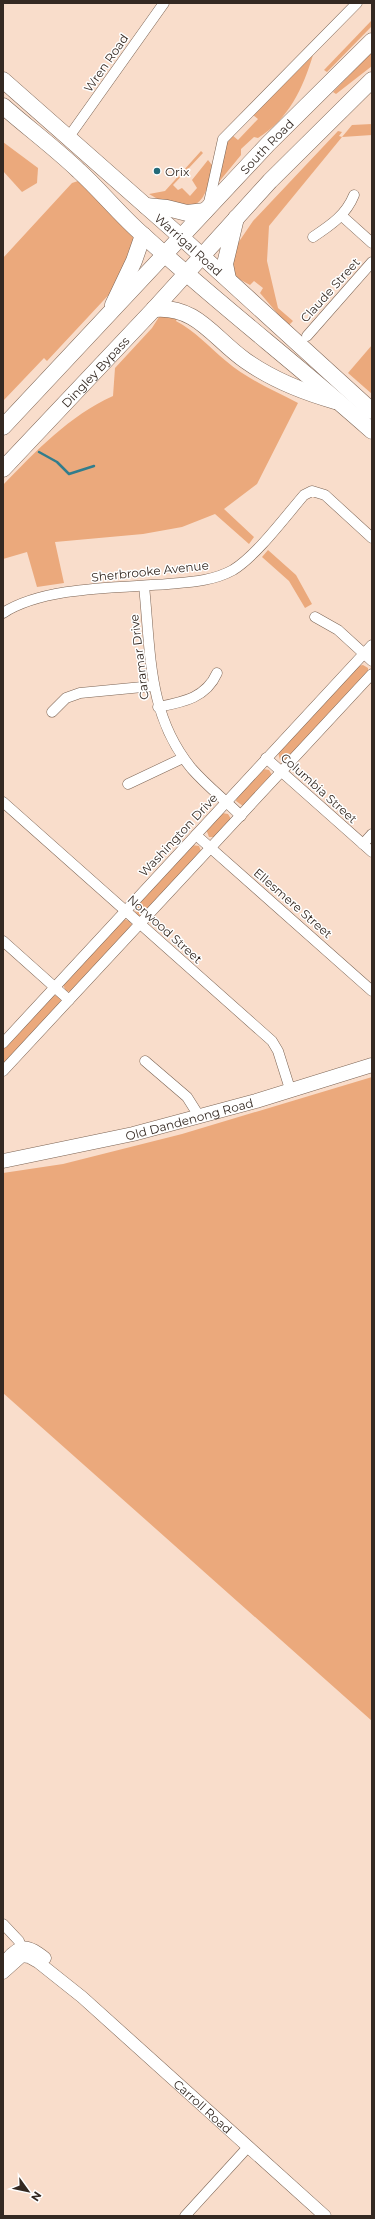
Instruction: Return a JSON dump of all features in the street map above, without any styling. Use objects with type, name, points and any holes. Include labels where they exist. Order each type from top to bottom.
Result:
[{"type":"highway","name":"South Road","points":[[165,255],[268,144],[372,41]]},
{"type":"highway","name":"Warrigal Road","points":[[3,80],[228,279],[372,411]]},
{"type":"highway","points":[[186,274],[270,181],[372,80]]},
{"type":"highway","name":"Warrigal Road","points":[[3,106],[79,171],[143,235],[186,274],[372,431]]},
{"type":"highway","points":[[146,206],[167,208],[186,213],[206,210]]},
{"type":"highway","points":[[228,279],[225,264],[236,218]]},
{"type":"highway","points":[[109,314],[120,287],[134,260],[143,235]]},
{"type":"highway","points":[[3,427],[165,255]]},
{"type":"highway","name":"Dingley Bypass","points":[[3,468],[186,274]]},
{"type":"highway","points":[[154,309],[171,308],[193,317],[240,356],[269,375],[306,393],[340,403]]},
{"type":"main road","name":"Old Dandenong Road","points":[[3,1162],[133,1134],[372,1065]]},
{"type":"street","name":"Wren Road","points":[[68,138],[164,3]]},
{"type":"street","points":[[206,210],[223,138],[357,3]]},
{"type":"street","points":[[313,237],[342,216],[354,195]]},
{"type":"street","points":[[342,216],[372,243]]},
{"type":"street","name":"Claude Street","points":[[307,336],[372,262]]},
{"type":"street","name":"Sherbrooke Avenue","points":[[3,613],[29,599],[53,593],[208,580],[234,569],[252,554],[304,495],[312,491],[325,495],[372,538]]},
{"type":"street","name":"Caramar Drive","points":[[144,586],[153,686],[158,707],[171,737],[184,758],[200,778],[241,816]]},
{"type":"street","points":[[315,617],[332,625],[372,661]]},
{"type":"street","name":"Washington Drive","points":[[3,1042],[372,645]]},
{"type":"street","points":[[158,707],[198,695],[212,684],[217,672]]},
{"type":"street","points":[[3,1072],[372,674]]},
{"type":"street","points":[[52,712],[61,702],[73,694],[153,686]]},
{"type":"street","points":[[128,784],[184,758]]},
{"type":"street","name":"Columbia Street","points":[[266,758],[372,852]]},
{"type":"street","name":"Norwood Street","points":[[3,802],[276,1045],[290,1089]]},
{"type":"street","points":[[363,844],[372,834]]},
{"type":"street","name":"Ellesmere Street","points":[[196,835],[372,991]]},
{"type":"street","points":[[3,941],[69,1000]]},
{"type":"street","points":[[145,1061],[191,1102],[199,1116]]},
{"type":"street","points":[[3,1924],[16,1936],[21,1952]]},
{"type":"street","points":[[3,1963],[21,1952]]},
{"type":"street","points":[[3,1973],[21,1952]]},
{"type":"street","name":"Carroll Road","points":[[21,1952],[38,1962],[82,1997],[325,2216]]},
{"type":"street","points":[[186,2216],[248,2147]]},
{"type":"shaded area","points":[[372,20],[372,26],[327,72],[324,70]]},
{"type":"shaded area","points":[[372,52],[372,66],[336,94],[333,92]]},
{"type":"shaded area","points":[[313,55],[305,79],[286,112],[269,130],[258,138],[254,137],[241,149],[241,155],[218,183],[227,143],[232,135],[238,140],[258,119],[253,115]]},
{"type":"shaded area","points":[[372,124],[372,135],[342,137],[352,125]]},
{"type":"shaded area","points":[[338,131],[342,132],[339,136],[342,137],[269,226],[267,261],[278,308],[293,321],[288,326],[260,293],[263,288],[254,281],[250,285],[239,279],[230,270],[236,246],[253,221]]},
{"type":"shaded area","points":[[3,142],[38,168],[37,183],[22,192],[3,171]]},
{"type":"shaded area","points":[[201,151],[203,153],[173,185],[178,190],[182,188],[190,196],[197,188],[192,180],[208,160],[212,165],[209,183],[205,194],[197,203],[192,206],[163,202],[149,194],[165,191]]},
{"type":"shaded area","points":[[78,181],[129,233],[130,232],[135,241],[116,287],[47,361],[44,358],[3,401],[3,258],[72,183]]},
{"type":"shaded area","points":[[164,314],[178,314],[176,321],[196,334],[234,367],[260,384],[298,403],[257,484],[224,509],[254,537],[249,544],[215,514],[182,527],[143,534],[55,542],[64,583],[37,587],[27,552],[3,559],[3,485],[54,435],[82,413],[113,396],[115,368],[152,328],[159,317]]},
{"type":"shaded area","points":[[372,345],[372,394],[348,373]]},
{"type":"shaded area","points":[[268,550],[296,575],[312,604],[305,608],[289,581],[262,557]]},
{"type":"shaded area","points":[[363,665],[368,668],[368,672],[286,761],[280,760],[278,752],[358,666]]},
{"type":"shaded area","points":[[263,769],[269,770],[272,775],[243,806],[236,801],[237,797]]},
{"type":"shaded area","points":[[222,813],[228,814],[231,819],[215,837],[209,837],[206,829]]},
{"type":"shaded area","points":[[192,845],[199,846],[201,851],[141,916],[138,916],[134,909]]},
{"type":"shaded area","points":[[124,919],[129,921],[132,925],[71,992],[66,991],[63,985]]},
{"type":"shaded area","points":[[56,995],[61,1001],[3,1066],[3,1048],[51,997]]},
{"type":"shaded area","points":[[372,1077],[372,1721],[3,1393],[3,1173],[63,1164],[182,1134]]},
{"type":"waterway","points":[[39,452],[57,462],[69,474],[94,466]]},
{"type":"place","name":"Orix","points":[[157,171]]}]
